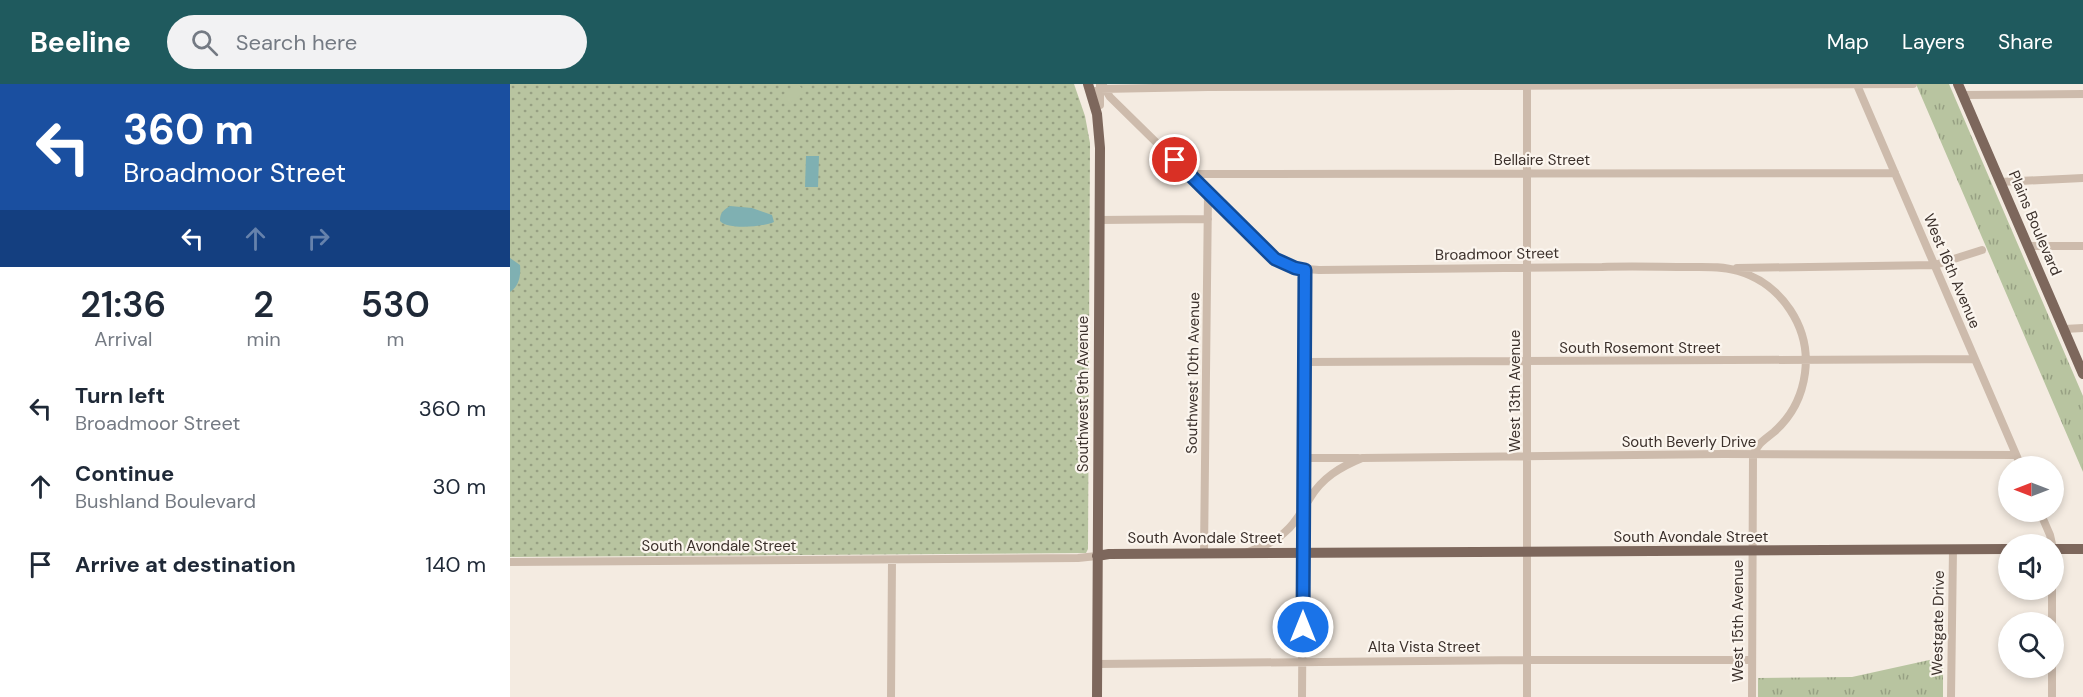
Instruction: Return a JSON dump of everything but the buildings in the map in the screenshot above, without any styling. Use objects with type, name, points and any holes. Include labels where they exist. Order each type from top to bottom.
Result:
[{"type":"main road","name":"Southwest 9th Avenue","points":[[1097,87],[1100,148],[1097,697]]},
{"type":"main road","name":"Plains Boulevard","points":[[1961,89],[2083,374]]},
{"type":"main road","points":[[2064,548],[2083,549]]},
{"type":"main road","name":"South Avondale Street","points":[[1097,556],[1109,554],[1998,549]]},
{"type":"street","points":[[1097,87],[1913,84]]},
{"type":"street","name":"West 16th Avenue","points":[[1857,85],[2016,454]]},
{"type":"street","name":"West 13th Avenue","points":[[1527,86],[1527,697]]},
{"type":"street","points":[[1097,87],[1208,193]]},
{"type":"street","points":[[1961,89],[2083,94]]},
{"type":"street","points":[[1098,109],[1107,101],[1119,106]]},
{"type":"street","name":"Bellaire Street","points":[[1189,174],[1895,173]]},
{"type":"street","points":[[2000,182],[2083,178]]},
{"type":"street","name":"Broadmoor Street","points":[[1208,193],[1275,259],[1305,270],[1935,266],[1982,250]]},
{"type":"street","name":"Southwest 10th Avenue","points":[[1204,554],[1208,193]]},
{"type":"street","points":[[1100,220],[1208,219]]},
{"type":"street","points":[[2028,246],[2083,246]]},
{"type":"street","name":"Broadmoor Street","points":[[1722,268],[1737,270],[1762,282],[1786,303],[1795,316],[1802,333],[1806,362]]},
{"type":"street","points":[[1302,697],[1305,270]]},
{"type":"street","points":[[2064,329],[2083,328]]},
{"type":"street","name":"South Rosemont Street","points":[[1305,362],[1806,362],[1974,359]]},
{"type":"street","points":[[1753,455],[1758,443],[1773,433],[1792,411],[1803,384],[1806,362]]},
{"type":"street","name":"South Beverly Drive","points":[[1305,458],[2016,454]]},
{"type":"street","name":"West 15th Avenue","points":[[1752,697],[1753,455]]},
{"type":"street","name":"South Beverly Drive","points":[[1244,553],[1272,542],[1284,534],[1304,510],[1317,488],[1328,477],[1340,468],[1362,458]]},
{"type":"street","name":"Westgate Drive","points":[[1951,697],[1953,549]]},
{"type":"street","name":"South Avondale Street","points":[[510,562],[1089,558],[1097,556]]},
{"type":"street","points":[[891,697],[892,560]]},
{"type":"street","name":"Alta Vista Street","points":[[1097,664],[1752,660]]},
{"type":"street","points":[[2052,678],[2052,697]]},
{"type":"green space","points":[[510,84],[1074,84],[1085,116],[1090,143],[1088,549],[1086,553],[510,557]]},
{"type":"green space","points":[[798,84],[805,92],[786,106],[780,97]]},
{"type":"green space","points":[[1916,84],[1949,84],[2083,396],[2083,472]]},
{"type":"green space","points":[[1943,657],[1943,697],[1758,697],[1758,678],[1852,677]]},
{"type":"water","points":[[806,156],[819,156],[818,187],[805,187]]},
{"type":"water","points":[[730,206],[752,208],[772,215],[774,222],[746,227],[724,224],[720,221],[721,216]]},
{"type":"water","points":[[510,258],[520,265],[520,277],[510,292]]},
{"type":"route","points":[[1175,160],[1275,259],[1305,270],[1303,627]]}]
